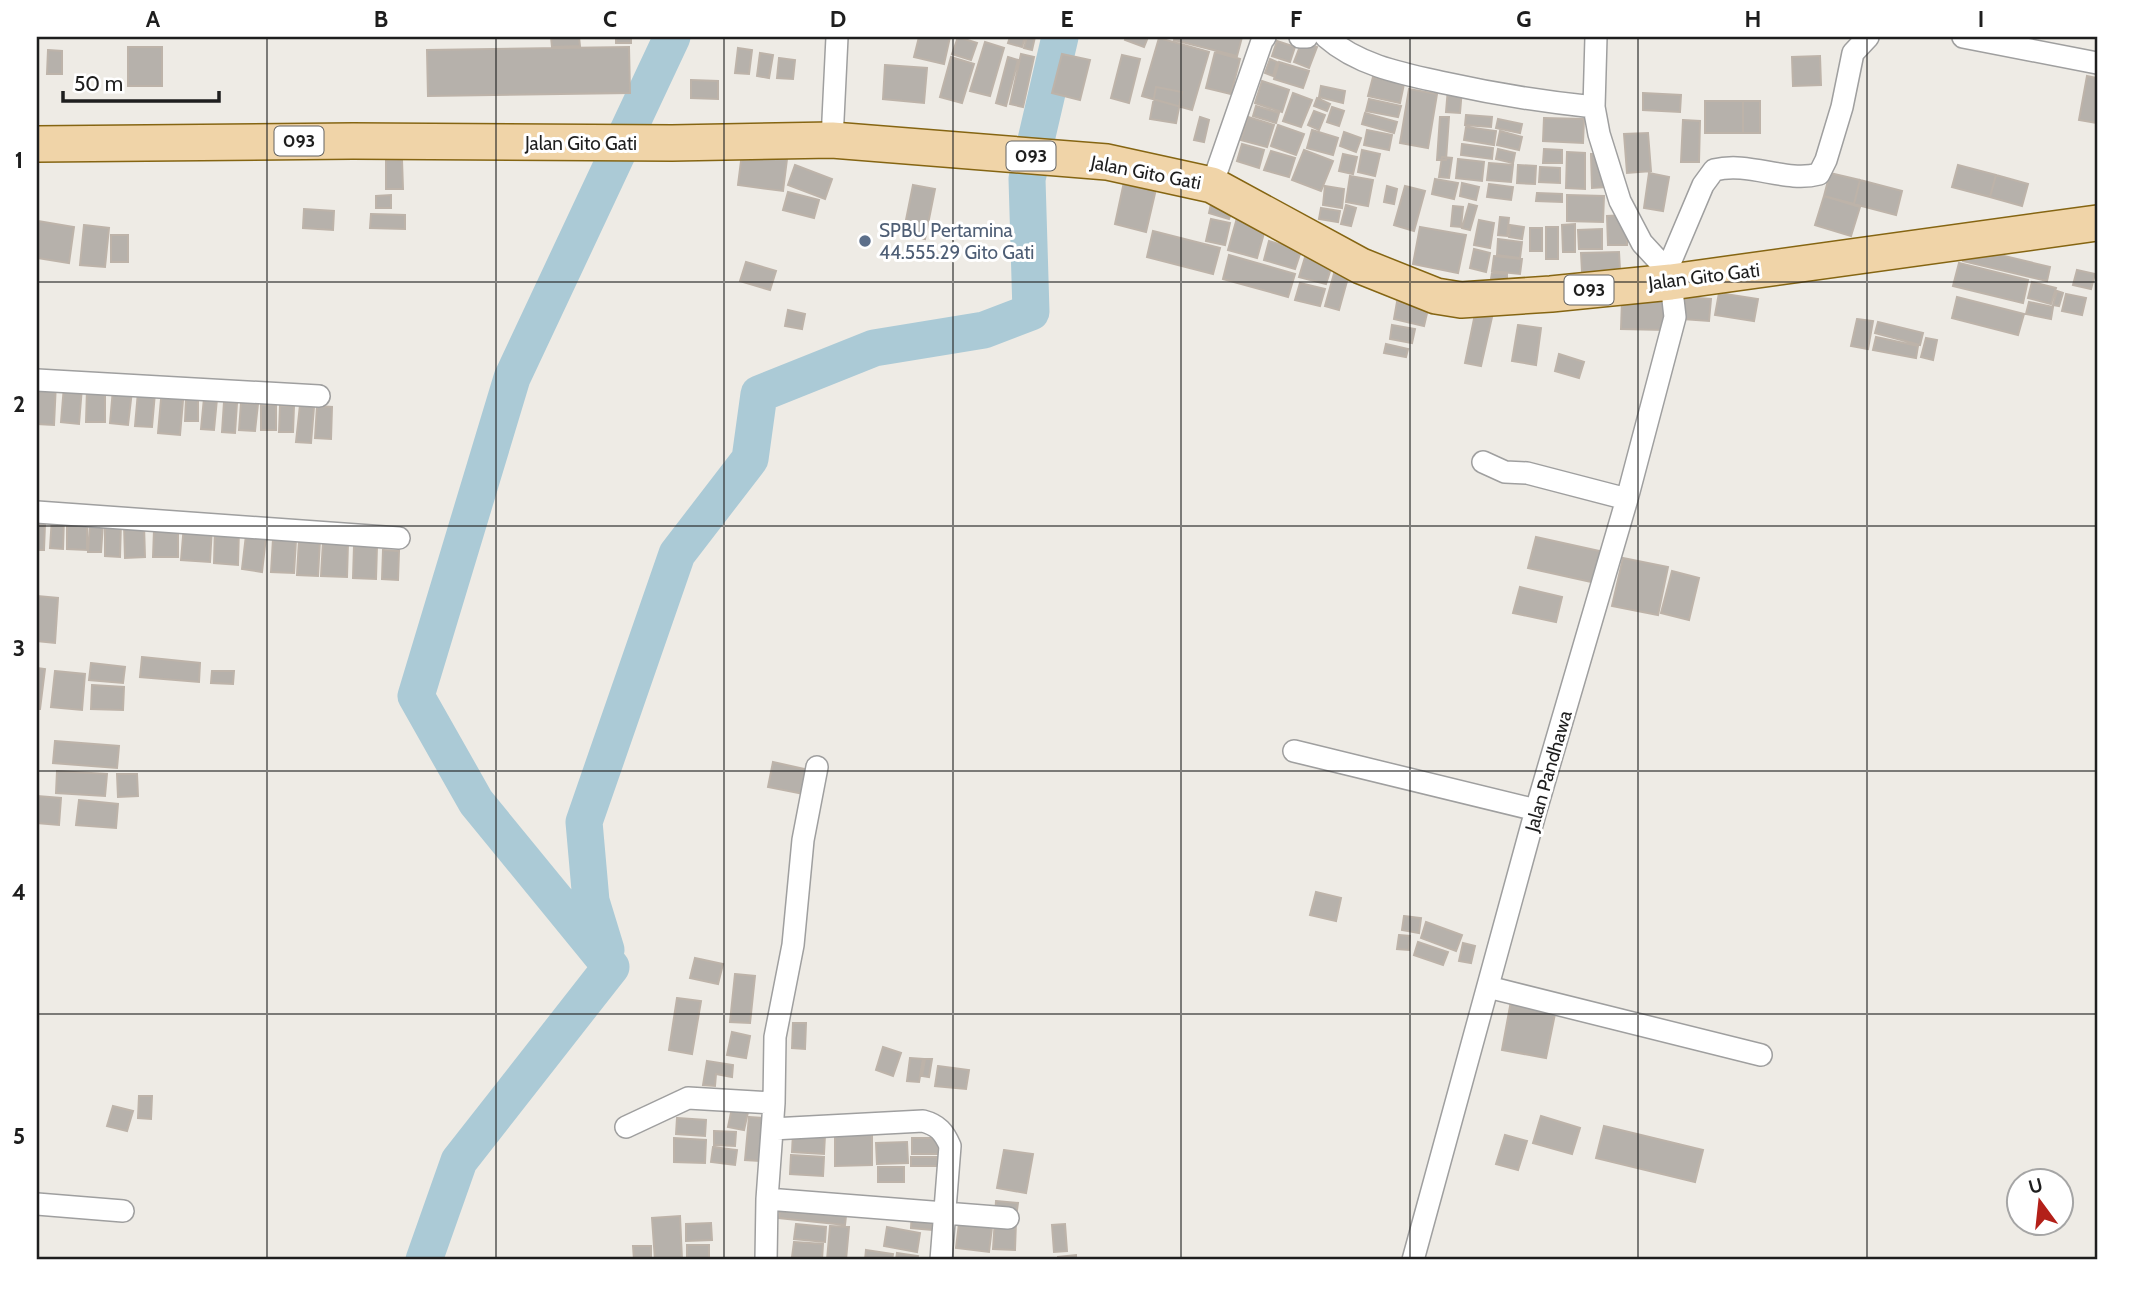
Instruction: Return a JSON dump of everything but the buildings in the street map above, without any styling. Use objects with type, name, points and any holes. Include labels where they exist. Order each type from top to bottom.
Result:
[{"type":"main road","name":"Jalan Gito Gati","points":[[37,144],[339,141],[671,143],[832,140],[1107,162],[1212,185],[1361,266],[1436,296],[1461,300],[1485,300],[2097,223]]},
{"type":"street","points":[[832,140],[837,37]]},
{"type":"street","points":[[1212,185],[1265,37]]},
{"type":"street","points":[[1300,37],[1307,37]]},
{"type":"street","points":[[1326,37],[1364,61],[1404,74],[1518,98],[1594,107]]},
{"type":"street","points":[[1596,37],[1594,107],[1599,134],[1620,201],[1642,243],[1669,276]]},
{"type":"street","points":[[1669,276],[1703,184],[1714,170],[1726,167],[1753,168],[1804,178],[1819,174],[1842,107],[1853,53],[1868,37]]},
{"type":"street","points":[[1963,37],[2007,41],[2097,64]]},
{"type":"street","name":"Jalan Pandhawa","points":[[1413,1260],[1536,810],[1627,499],[1675,317],[1669,276]]},
{"type":"street","points":[[37,380],[319,396]]},
{"type":"street","points":[[1483,462],[1505,472],[1527,473],[1627,499]]},
{"type":"street","points":[[37,512],[399,538]]},
{"type":"street","points":[[1294,751],[1536,810]]},
{"type":"street","points":[[766,1260],[775,1037],[793,945],[803,840],[817,766]]},
{"type":"street","points":[[1488,987],[1761,1055]]},
{"type":"street","points":[[626,1127],[688,1098],[774,1104]]},
{"type":"street","points":[[772,1129],[923,1121],[934,1124],[944,1132],[950,1146],[941,1260]]},
{"type":"street","points":[[767,1199],[1008,1218]]},
{"type":"street","points":[[37,1204],[123,1210]]},
{"type":"waterway","points":[[424,1260],[459,1161],[611,967],[476,802],[416,696],[512,378],[672,37]]},
{"type":"waterway","points":[[606,950],[591,901],[584,822],[677,554],[750,459],[759,394],[874,348],[984,330],[1031,312],[1027,179],[1060,37]]},
{"type":"place","name":"SPBU Pertamina 44.555.29 Gito Gati","points":[[865,241]]}]
